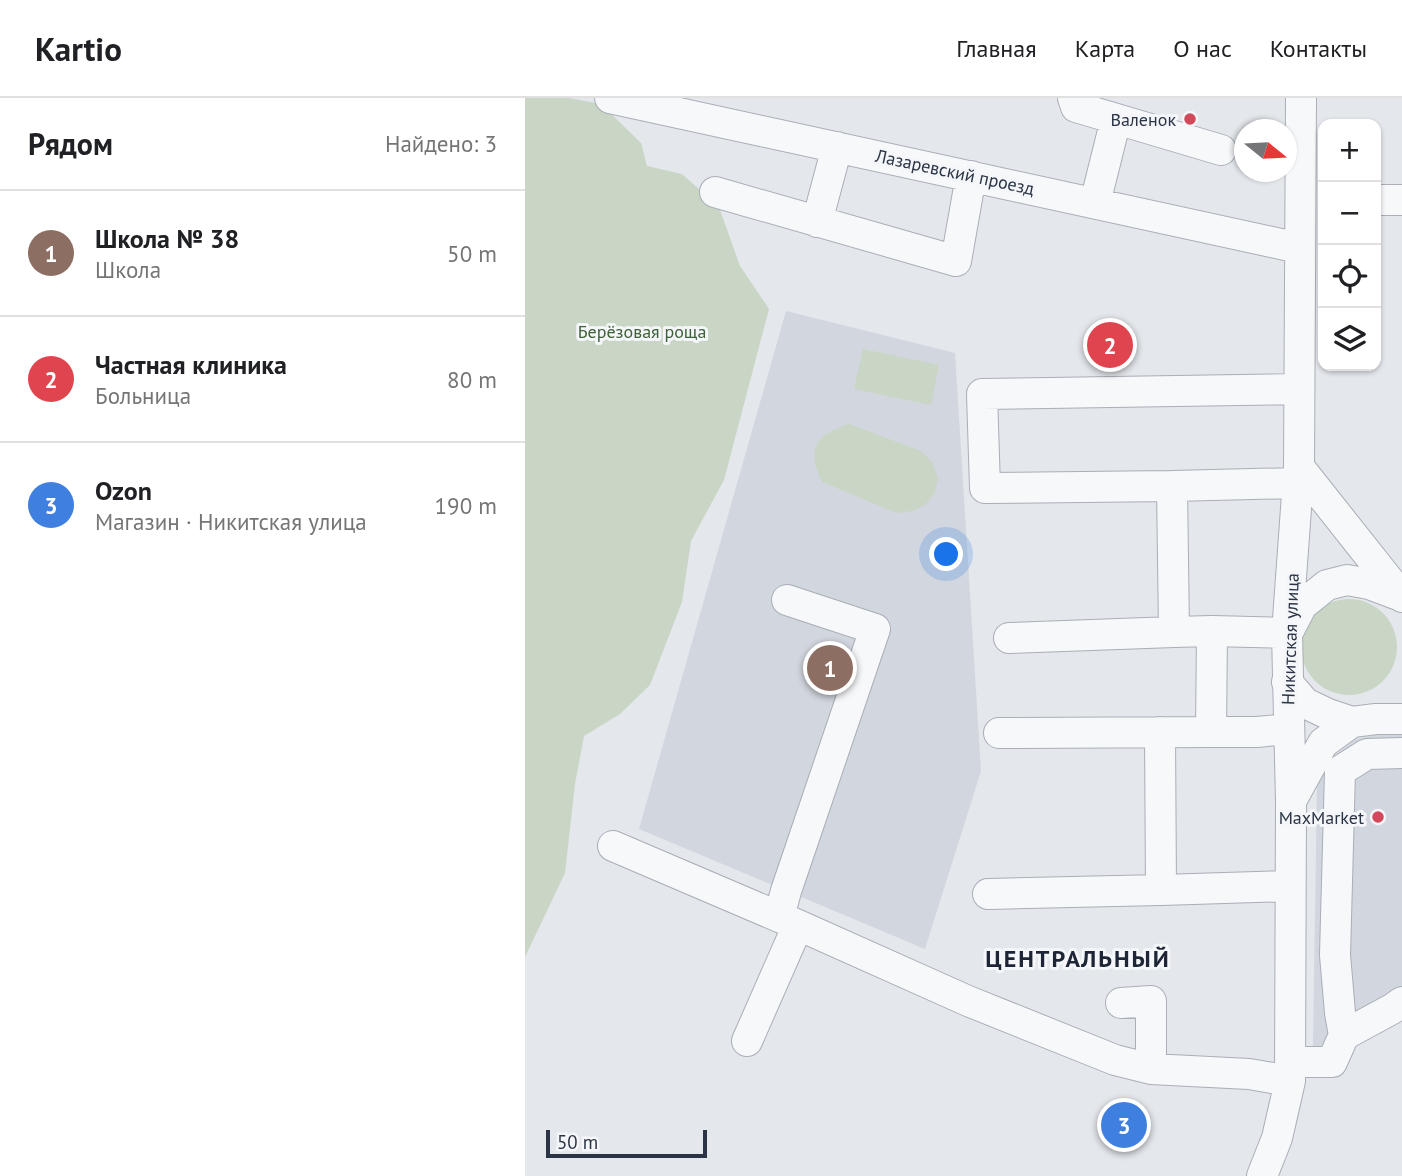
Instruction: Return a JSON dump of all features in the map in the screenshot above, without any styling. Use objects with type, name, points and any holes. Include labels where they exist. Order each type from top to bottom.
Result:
[{"type":"street","name":"Лазаревский проезд","points":[[610,98],[683,106],[837,147],[1299,248]]},
{"type":"street","points":[[1073,98],[1076,107],[1221,150]]},
{"type":"street","name":"Никитская улица","points":[[1262,1176],[1277,1138],[1290,1072],[1291,801],[1287,633],[1299,475],[1299,248],[1311,199],[1301,98]]},
{"type":"street","points":[[1095,203],[1116,118]]},
{"type":"street","points":[[817,222],[837,147]]},
{"type":"street","points":[[715,192],[956,261],[971,176]]},
{"type":"street","points":[[1381,200],[1402,200]]},
{"type":"street","points":[[1299,389],[982,394],[985,488],[1172,486],[1299,475],[1402,596]]},
{"type":"street","points":[[1172,486],[1174,632]]},
{"type":"street","points":[[1009,638],[1212,631],[1287,633],[1302,606],[1327,585],[1347,580],[1369,584],[1402,596]]},
{"type":"street","points":[[747,1041],[788,921],[786,891],[875,629],[787,600]]},
{"type":"street","points":[[1211,733],[1212,631]]},
{"type":"street","points":[[1287,682],[1305,704],[1328,714],[1377,720]]},
{"type":"street","points":[[1291,801],[1323,743],[1377,720],[1402,698]]},
{"type":"street","points":[[999,733],[1211,733],[1288,729]]},
{"type":"street","points":[[1160,732],[1161,890]]},
{"type":"street","points":[[613,846],[968,1001],[1115,1060],[1151,1069],[1248,1074],[1290,1072],[1332,1062],[1344,1035],[1335,955],[1340,771],[1367,754],[1402,753]]},
{"type":"street","points":[[988,894],[1290,886]]},
{"type":"street","points":[[1121,1003],[1151,1002],[1151,1069]]},
{"type":"street","points":[[1344,1035],[1402,1002]]},
{"type":"shaded area","points":[[786,311],[955,353],[981,771],[925,949],[639,829]]},
{"type":"shaded area","points":[[1402,731],[1402,1008],[1341,1053],[1313,1047],[1317,785],[1330,759],[1356,739]]},
{"type":"green space","name":"Берёзовая роща","points":[[525,98],[569,98],[601,104],[641,143],[647,166],[682,174],[719,207],[740,266],[769,309],[724,480],[691,541],[682,602],[650,685],[620,714],[584,736],[575,784],[565,873],[525,957]]},
{"type":"green space","points":[[863,349],[939,365],[931,405],[854,389]]},
{"type":"green space","points":[[849,424],[921,451],[932,462],[938,478],[935,492],[926,504],[913,511],[897,513],[822,482],[815,460],[817,444],[829,433]]},
{"type":"green space","points":[[1349,599],[1367,603],[1383,613],[1393,629],[1397,647],[1393,665],[1383,681],[1367,691],[1349,695],[1331,691],[1315,681],[1305,665],[1301,647],[1305,629],[1315,613],[1331,603]]},
{"type":"place","name":"Валенок","points":[[1190,119]]},
{"type":"place","name":"Частная клиника","points":[[1110,345]]},
{"type":"place","name":"Школа № 38","points":[[830,668]]},
{"type":"place","name":"MaxMarket","points":[[1378,817]]},
{"type":"place","name":"Ozon","points":[[1124,1125]]},
{"type":"district","name":"ЦЕНТРАЛЬНЫЙ","points":[[1078,958]]}]
